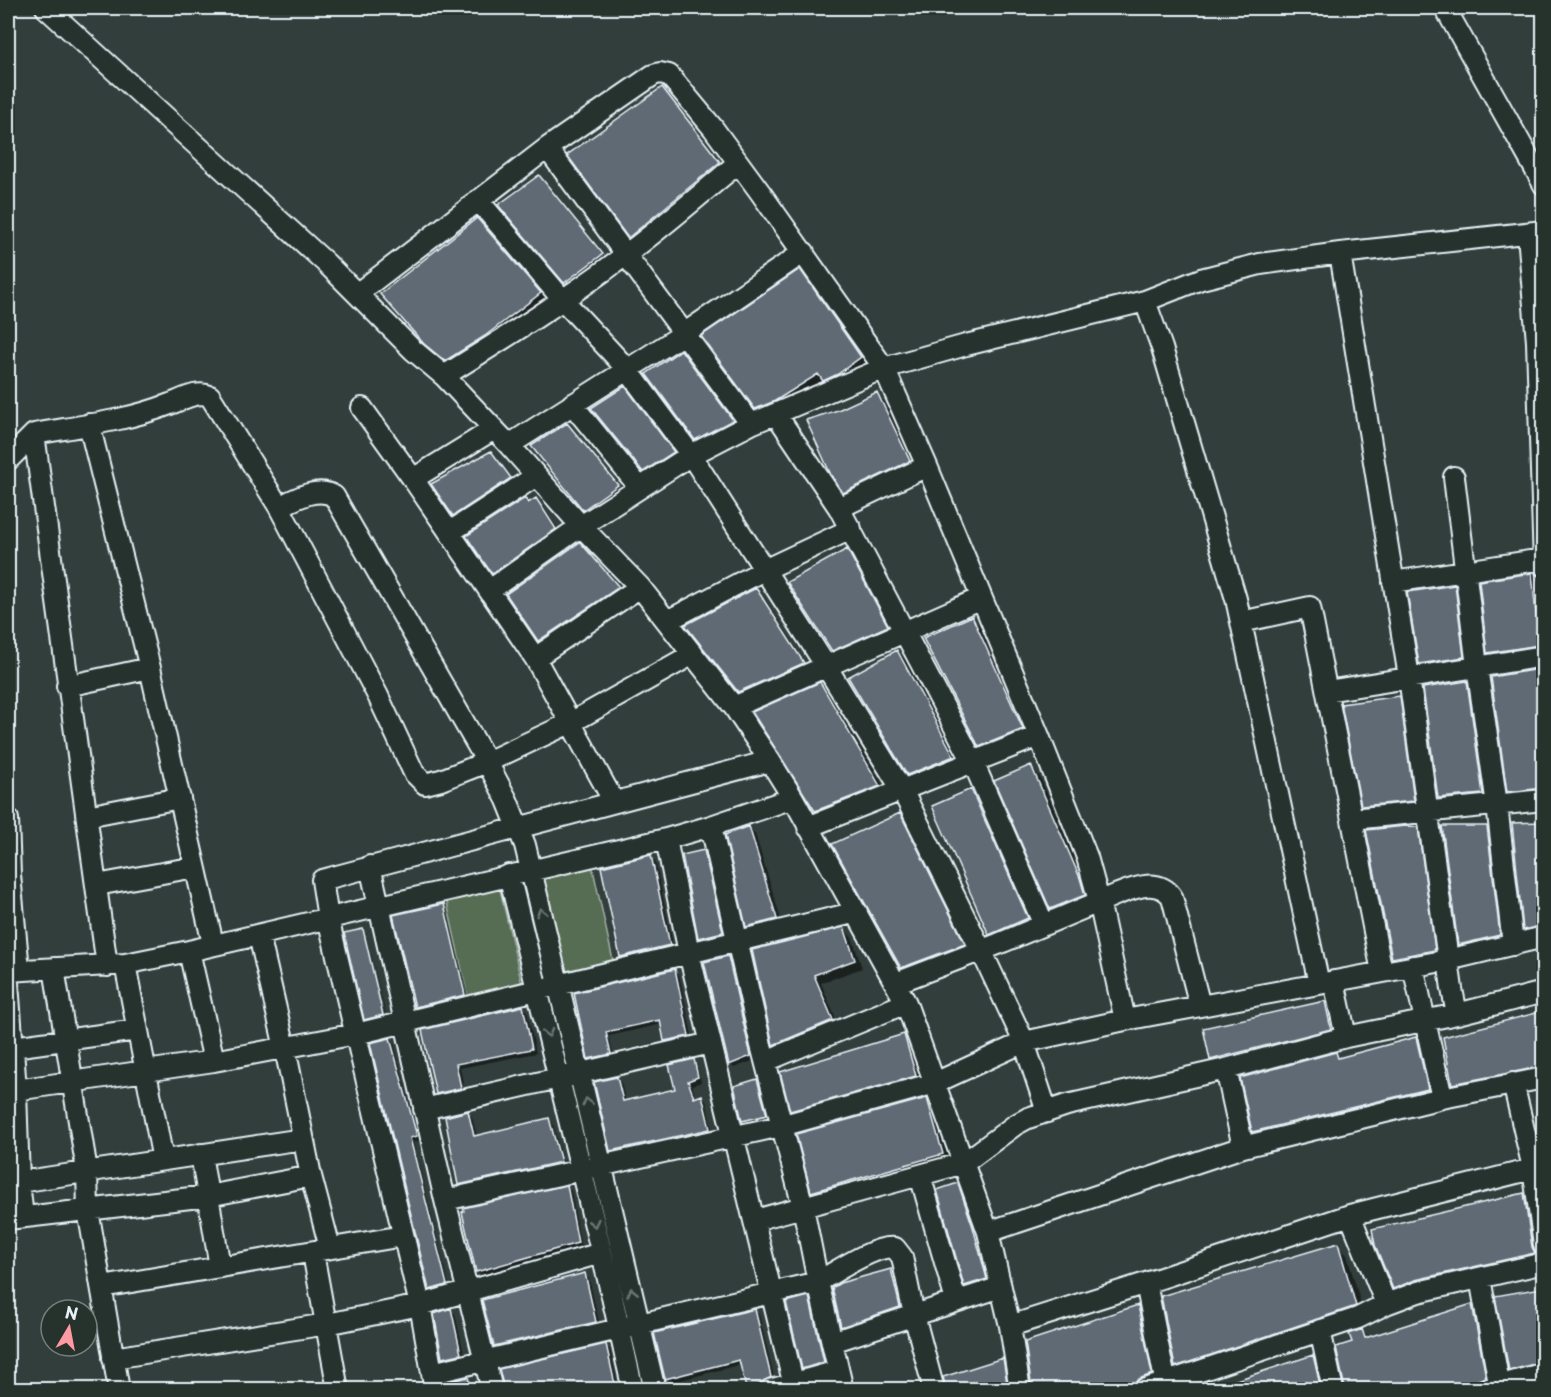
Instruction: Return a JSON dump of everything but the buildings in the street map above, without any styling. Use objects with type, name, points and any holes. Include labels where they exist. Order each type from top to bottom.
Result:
[{"type":"street","points":[[46,8],[358,293],[413,350],[444,376],[640,587],[734,707],[793,798],[906,1003],[988,1232],[1010,1326],[1020,1389]]},
{"type":"street","points":[[1445,8],[1544,185]]},
{"type":"street","points":[[358,293],[546,148],[653,75],[660,73],[669,75],[804,252],[884,368],[927,466],[1087,857],[1125,1020]]},
{"type":"street","points":[[546,148],[751,424]]},
{"type":"street","points":[[444,376],[563,300],[627,255],[738,163]]},
{"type":"street","points":[[478,200],[563,300],[627,369],[691,455],[825,666],[902,790],[1024,1042],[1047,1112]]},
{"type":"street","points":[[490,590],[581,526],[691,455],[751,424],[884,368],[966,345],[1145,301],[1201,279],[1269,262],[1536,232],[1543,562],[1393,582]]},
{"type":"street","points":[[509,445],[685,333],[804,252]]},
{"type":"street","points":[[1340,253],[1408,678],[1457,1014]]},
{"type":"street","points":[[1145,301],[1165,359],[1241,622],[1327,982],[1346,1037]]},
{"type":"street","points":[[8,460],[34,434],[126,417],[164,407],[195,395],[206,394],[216,405],[279,507],[378,696],[417,777],[426,784],[487,762],[572,722],[693,654]]},
{"type":"street","points":[[572,404],[640,488]]},
{"type":"street","points":[[362,408],[450,532],[535,658],[614,802]]},
{"type":"street","points":[[776,414],[839,508],[973,762],[1044,925]]},
{"type":"street","points":[[89,424],[150,668],[213,944]]},
{"type":"street","points":[[413,479],[494,429]]},
{"type":"street","points":[[34,434],[67,686],[97,885],[116,965],[136,1030],[163,1160]]},
{"type":"street","points":[[839,508],[927,466]]},
{"type":"street","points":[[450,532],[536,476]]},
{"type":"street","points":[[1454,477],[1513,945]]},
{"type":"street","points":[[279,507],[309,494],[326,493],[334,496],[487,762],[518,827],[531,870],[655,1389]]},
{"type":"street","points":[[667,621],[764,570],[851,530]]},
{"type":"street","points":[[535,658],[640,587]]},
{"type":"street","points":[[734,707],[981,598]]},
{"type":"street","points":[[1241,622],[1310,607],[1382,972]]},
{"type":"street","points":[[1327,691],[1544,656]]},
{"type":"street","points":[[67,686],[150,668]]},
{"type":"street","points":[[808,827],[1039,736]]},
{"type":"street","points":[[770,760],[322,880],[328,918],[420,1305],[430,1385],[484,1359],[818,1282],[884,1248],[895,1248],[902,1257],[914,1315],[934,1389]]},
{"type":"street","points":[[87,816],[180,798]]},
{"type":"street","points":[[11,975],[54,968],[116,965],[189,951],[509,874],[666,839],[793,798]]},
{"type":"street","points":[[1352,819],[1544,800]]},
{"type":"street","points":[[8,819],[16,1090],[11,1114],[13,1162],[19,1182],[15,1218],[208,1196],[311,1176]]},
{"type":"street","points":[[711,826],[781,1126],[803,1207],[840,1380],[770,1389]]},
{"type":"street","points":[[666,839],[689,953],[794,1387]]},
{"type":"street","points":[[370,866],[445,1200],[492,1389]]},
{"type":"street","points":[[97,885],[195,867]]},
{"type":"street","points":[[509,874],[633,1389]]},
{"type":"street","points":[[896,982],[1044,925],[1099,901],[1144,886],[1158,886],[1169,892],[1174,904],[1200,1006]]},
{"type":"street","points":[[16,1090],[214,1061],[356,1034],[857,912]]},
{"type":"street","points":[[259,935],[311,1176],[321,1250],[327,1324],[338,1389]]},
{"type":"street","points":[[445,1200],[781,1126],[935,1083],[1024,1042],[1125,1020],[1448,960],[1544,937]]},
{"type":"street","points":[[189,951],[214,1061]]},
{"type":"street","points":[[1413,966],[1443,1098]]},
{"type":"street","points":[[54,968],[87,1172],[88,1210],[119,1389]]},
{"type":"street","points":[[754,1220],[964,1163],[1015,1125],[1067,1105],[1226,1069],[1346,1037],[1457,1014],[1544,992]]},
{"type":"street","points":[[766,1061],[906,1003]]},
{"type":"street","points":[[13,1047],[136,1030]]},
{"type":"street","points":[[424,1109],[711,1043]]},
{"type":"street","points":[[1226,1069],[1243,1147]]},
{"type":"street","points":[[988,1232],[1243,1147],[1443,1098],[1544,1077]]},
{"type":"street","points":[[1513,1083],[1538,1167],[1544,1245]]},
{"type":"street","points":[[19,1182],[303,1139]]},
{"type":"street","points":[[201,1154],[220,1268]]},
{"type":"street","points":[[1010,1326],[1350,1215],[1538,1167]]},
{"type":"street","points":[[920,1175],[956,1301]]},
{"type":"street","points":[[1350,1215],[1386,1304]]},
{"type":"street","points":[[102,1287],[403,1236]]},
{"type":"street","points":[[113,1358],[327,1324],[420,1305],[601,1253]]},
{"type":"street","points":[[1143,1389],[1166,1386],[1358,1318],[1418,1292],[1544,1263]]},
{"type":"street","points":[[1480,1278],[1492,1387],[1544,1372]]},
{"type":"street","points":[[1146,1283],[1166,1386]]},
{"type":"street","points":[[832,1342],[1001,1287]]},
{"type":"street","points":[[1320,1330],[1333,1389]]},
{"type":"green space","points":[[592,865],[614,965],[560,977],[535,879]]},
{"type":"green space","points":[[499,885],[523,989],[469,1002],[446,898]]}]
